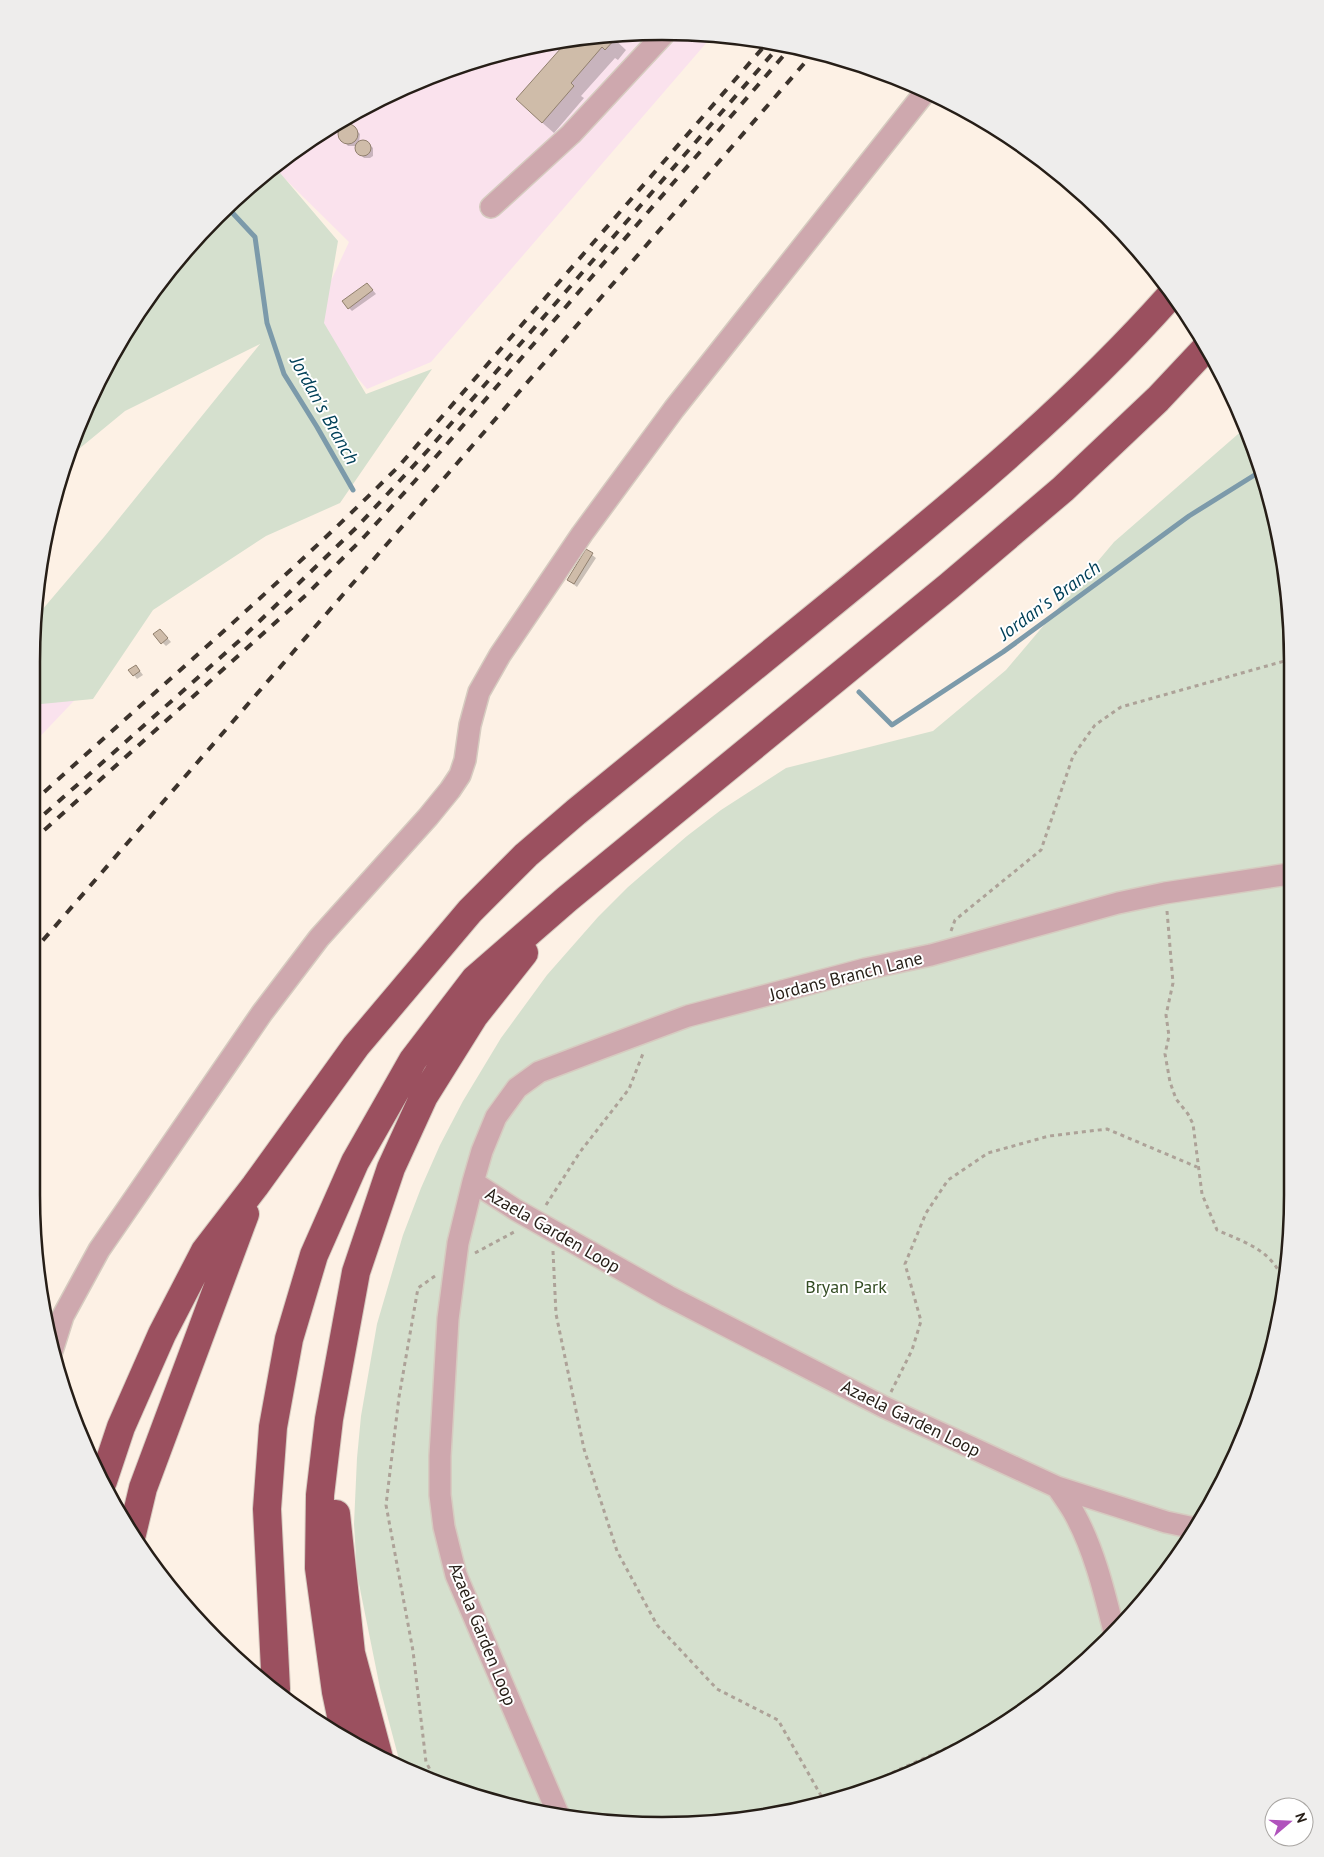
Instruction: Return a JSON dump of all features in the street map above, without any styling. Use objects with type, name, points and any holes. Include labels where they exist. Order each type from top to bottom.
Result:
[{"type":"highway","points":[[106,1473],[121,1427],[162,1334],[205,1251],[255,1186],[356,1046],[470,911],[526,855],[576,812],[917,534],[1008,457],[1114,355],[1167,299]]},
{"type":"highway","points":[[276,1682],[267,1509],[273,1427],[290,1339],[314,1255],[355,1162],[413,1060],[476,978],[567,899],[949,586],[1063,489],[1158,399],[1202,352]]},
{"type":"highway","points":[[344,1730],[336,1692],[319,1568],[320,1495],[329,1419],[356,1272],[391,1168],[424,1096],[474,1016],[567,899]]},
{"type":"highway","points":[[134,1524],[143,1488],[255,1186]]},
{"type":"highway","points":[[329,1419],[338,1550],[351,1653],[376,1747]]},
{"type":"street","points":[[490,207],[571,134],[658,40]]},
{"type":"street","points":[[57,1336],[63,1316],[99,1250],[262,1013],[319,938],[428,817],[460,775],[465,760],[470,725],[479,692],[500,655],[582,534],[674,409],[921,97]]},
{"type":"street","name":"Jordans Branch Lane","points":[[472,1182],[496,1117],[517,1088],[539,1072],[688,1016],[1118,903],[1165,893],[1284,875]]},
{"type":"street","name":"Azaela Garden Loop","points":[[554,1807],[456,1575],[444,1527],[440,1495],[440,1456],[448,1319],[455,1263],[472,1182],[544,1226],[668,1296],[884,1407],[1057,1487],[1166,1522],[1188,1527]]},
{"type":"street","points":[[1057,1487],[1074,1512],[1084,1534],[1097,1570],[1112,1624]]},
{"type":"path","points":[[943,950],[955,920],[1041,850],[1073,756],[1095,725],[1121,708],[1284,661]]},
{"type":"path","points":[[1165,893],[1173,983],[1166,1015],[1169,1036],[1165,1054],[1170,1082],[1176,1098],[1193,1124],[1197,1167],[1202,1194],[1217,1230],[1251,1245],[1265,1254],[1275,1264],[1279,1273]]},
{"type":"path","points":[[652,1030],[630,1089],[580,1152],[544,1226],[556,1314],[584,1449],[617,1551],[657,1625],[717,1689],[778,1720],[821,1796]]},
{"type":"path","points":[[884,1407],[912,1350],[921,1321],[905,1264],[926,1214],[948,1180],[988,1153],[1050,1136],[1107,1129],[1197,1167]]},
{"type":"path","points":[[432,1773],[426,1762],[413,1651],[386,1505],[399,1397],[418,1288],[455,1263],[544,1226]]},
{"type":"path","points":[[885,1776],[951,1746]]},
{"type":"shaded area","points":[[621,41],[708,41],[431,362],[367,389],[311,324],[349,242],[279,173],[316,145],[351,123],[424,87],[501,61],[581,45]]},
{"type":"shaded area","points":[[40,666],[89,685],[40,737]]},
{"type":"green space","points":[[279,172],[338,241],[324,323],[366,394],[432,369],[340,503],[266,536],[153,610],[93,699],[40,704],[42,610],[104,537],[260,344],[125,411],[77,450],[104,387],[123,351],[145,316],[194,252],[222,222]]},
{"type":"green space","name":"Bryan Park","points":[[1240,432],[1263,501],[1279,581],[1283,621],[1283,1236],[1279,1276],[1263,1356],[1237,1433],[1201,1506],[1179,1541],[1130,1605],[1072,1663],[1008,1712],[973,1734],[900,1770],[862,1784],[823,1796],[743,1812],[703,1816],[621,1816],[581,1812],[501,1796],[462,1784],[399,1758],[380,1688],[357,1574],[354,1524],[361,1416],[377,1324],[403,1235],[440,1145],[463,1101],[501,1038],[547,975],[598,917],[628,887],[687,836],[721,810],[786,768],[933,731],[1006,670],[1114,542]]},
{"type":"building","points":[[612,42],[605,50],[602,47],[571,83],[574,86],[542,123],[516,99],[561,49]]},
{"type":"building","points":[[349,124],[357,130],[357,138],[352,143],[344,143],[339,138],[339,131]]},
{"type":"building","points":[[363,140],[369,142],[371,148],[369,154],[363,156],[357,154],[355,148],[357,142]]},
{"type":"building","points":[[367,283],[373,290],[348,309],[342,301]]},
{"type":"building","points":[[586,549],[593,553],[574,584],[567,580]]},
{"type":"building","points":[[160,629],[168,638],[161,644],[153,634]]},
{"type":"building","points":[[136,665],[140,671],[133,676],[128,670]]},
{"type":"waterway","name":"Jordan's Branch","points":[[232,213],[255,237],[267,323],[284,374],[353,490]]},
{"type":"waterway","name":"Jordan's Branch","points":[[859,692],[892,725],[1003,652],[1189,516],[1255,475]]},
{"type":"railway","points":[[40,796],[309,553],[399,466],[762,48]]},
{"type":"railway","points":[[40,818],[239,641],[357,527],[429,449],[775,51]]},
{"type":"railway","points":[[40,834],[306,595],[364,537],[414,482],[786,53]]},
{"type":"railway","points":[[40,944],[809,58]]}]
